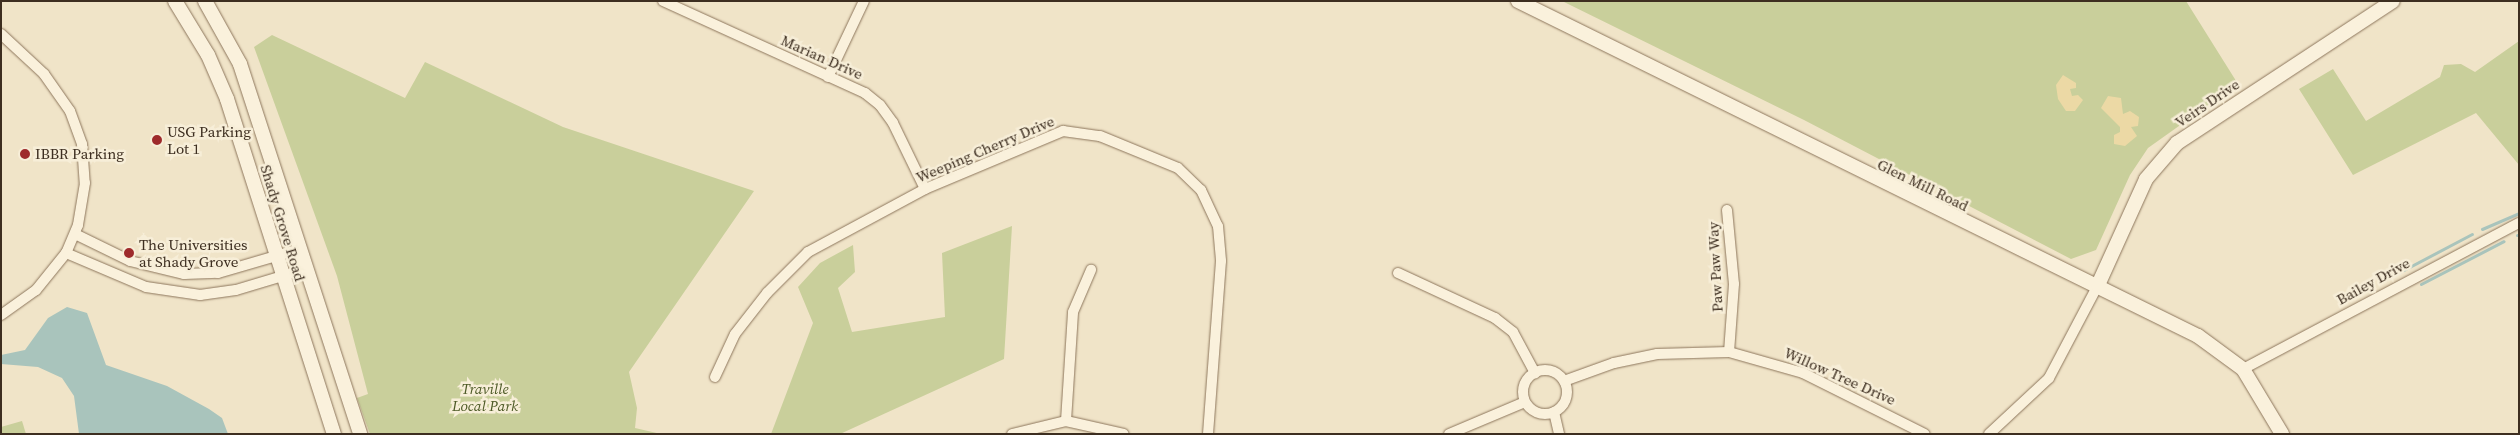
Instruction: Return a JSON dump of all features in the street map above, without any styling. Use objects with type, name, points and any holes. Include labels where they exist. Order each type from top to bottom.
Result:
[{"type":"main road","name":"Shady Grove Road","points":[[174,1],[208,55],[227,99],[282,277],[334,434]]},
{"type":"main road","name":"Shady Grove Road","points":[[205,1],[240,64],[360,434]]},
{"type":"main road","name":"Glen Mill Road","points":[[1518,1],[1795,141],[2098,285],[2198,336],[2243,369],[2282,434]]},
{"type":"main road","name":"Veirs Drive","points":[[2098,285],[2146,179],[2177,143],[2393,1]]},
{"type":"street","name":"Marian Drive","points":[[663,1],[865,93],[880,105],[925,189]]},
{"type":"street","points":[[828,77],[864,1]]},
{"type":"street","points":[[1,34],[47,77],[77,127],[85,182],[75,234],[66,253],[36,290],[1,315]]},
{"type":"street","name":"Weeping Cherry Drive","points":[[715,377],[735,334],[767,292],[808,252],[925,189],[1063,131],[1100,136],[1178,168],[1201,190],[1218,226],[1221,261],[1208,434]]},
{"type":"street","name":"Paw Paw Way","points":[[1727,210],[1734,284],[1730,352]]},
{"type":"street","name":"Bailey Drive","points":[[2243,369],[2519,223]]},
{"type":"street","points":[[75,234],[130,260],[168,272],[218,273],[300,249]]},
{"type":"street","points":[[66,253],[122,279],[165,292],[219,293],[306,269]]},
{"type":"street","points":[[1066,421],[1073,312],[1091,270]]},
{"type":"street","points":[[1398,273],[1495,318],[1513,332],[1535,373]]},
{"type":"street","points":[[1989,434],[2049,378],[2098,285]]},
{"type":"street","name":"Willow Tree Drive","points":[[1564,381],[1649,355],[1730,352],[1803,373],[1925,434]]},
{"type":"street","points":[[1548,370],[1564,381],[1565,402],[1554,412],[1534,411],[1525,402],[1526,382],[1535,373],[1548,370]]},
{"type":"street","points":[[1449,434],[1525,402]]},
{"type":"street","points":[[1554,412],[1559,434]]},
{"type":"street","points":[[1012,434],[1066,421],[1124,434]]},
{"type":"green space","points":[[1562,1],[2186,1],[2238,84],[2148,148],[2130,175],[2096,250],[2071,259],[1804,120]]},
{"type":"green space","name":"Traville Local Park","points":[[272,35],[405,98],[425,62],[563,127],[754,191],[629,372],[637,408],[635,428],[661,434],[370,434],[357,398],[368,394],[337,276],[254,47]]},
{"type":"green space","points":[[2519,41],[2519,165],[2476,113],[2353,175],[2299,89],[2333,69],[2366,121],[2440,77],[2444,65],[2461,64],[2475,72]]},
{"type":"green space","points":[[1012,226],[1004,359],[840,434],[771,434],[813,323],[798,287],[820,263],[853,245],[855,272],[838,288],[852,332],[945,317],[942,253]]},
{"type":"green space","points":[[22,421],[26,434],[1,434],[1,427]]},
{"type":"sand","points":[[2063,75],[2076,83],[2076,88],[2070,89],[2072,96],[2078,95],[2083,100],[2075,111],[2066,111],[2058,99],[2056,85]]},
{"type":"sand","points":[[2108,96],[2121,98],[2123,114],[2130,111],[2139,117],[2138,126],[2131,127],[2137,136],[2125,146],[2114,144],[2114,135],[2120,132],[2120,127],[2101,108]]},
{"type":"water","points":[[67,307],[87,313],[106,365],[167,386],[209,409],[222,418],[228,434],[79,434],[74,396],[62,378],[38,367],[1,364],[1,355],[25,350],[48,318]]},
{"type":"waterway","points":[[2482,229],[2519,213]]},
{"type":"waterway","points":[[2379,283],[2472,234]]},
{"type":"waterway","points":[[2421,284],[2504,241]]},
{"type":"place","name":"USG Parking Lot 1","points":[[157,140]]},
{"type":"place","name":"IBBR Parking","points":[[25,154]]},
{"type":"place","name":"The Universities at Shady Grove","points":[[129,253]]}]
